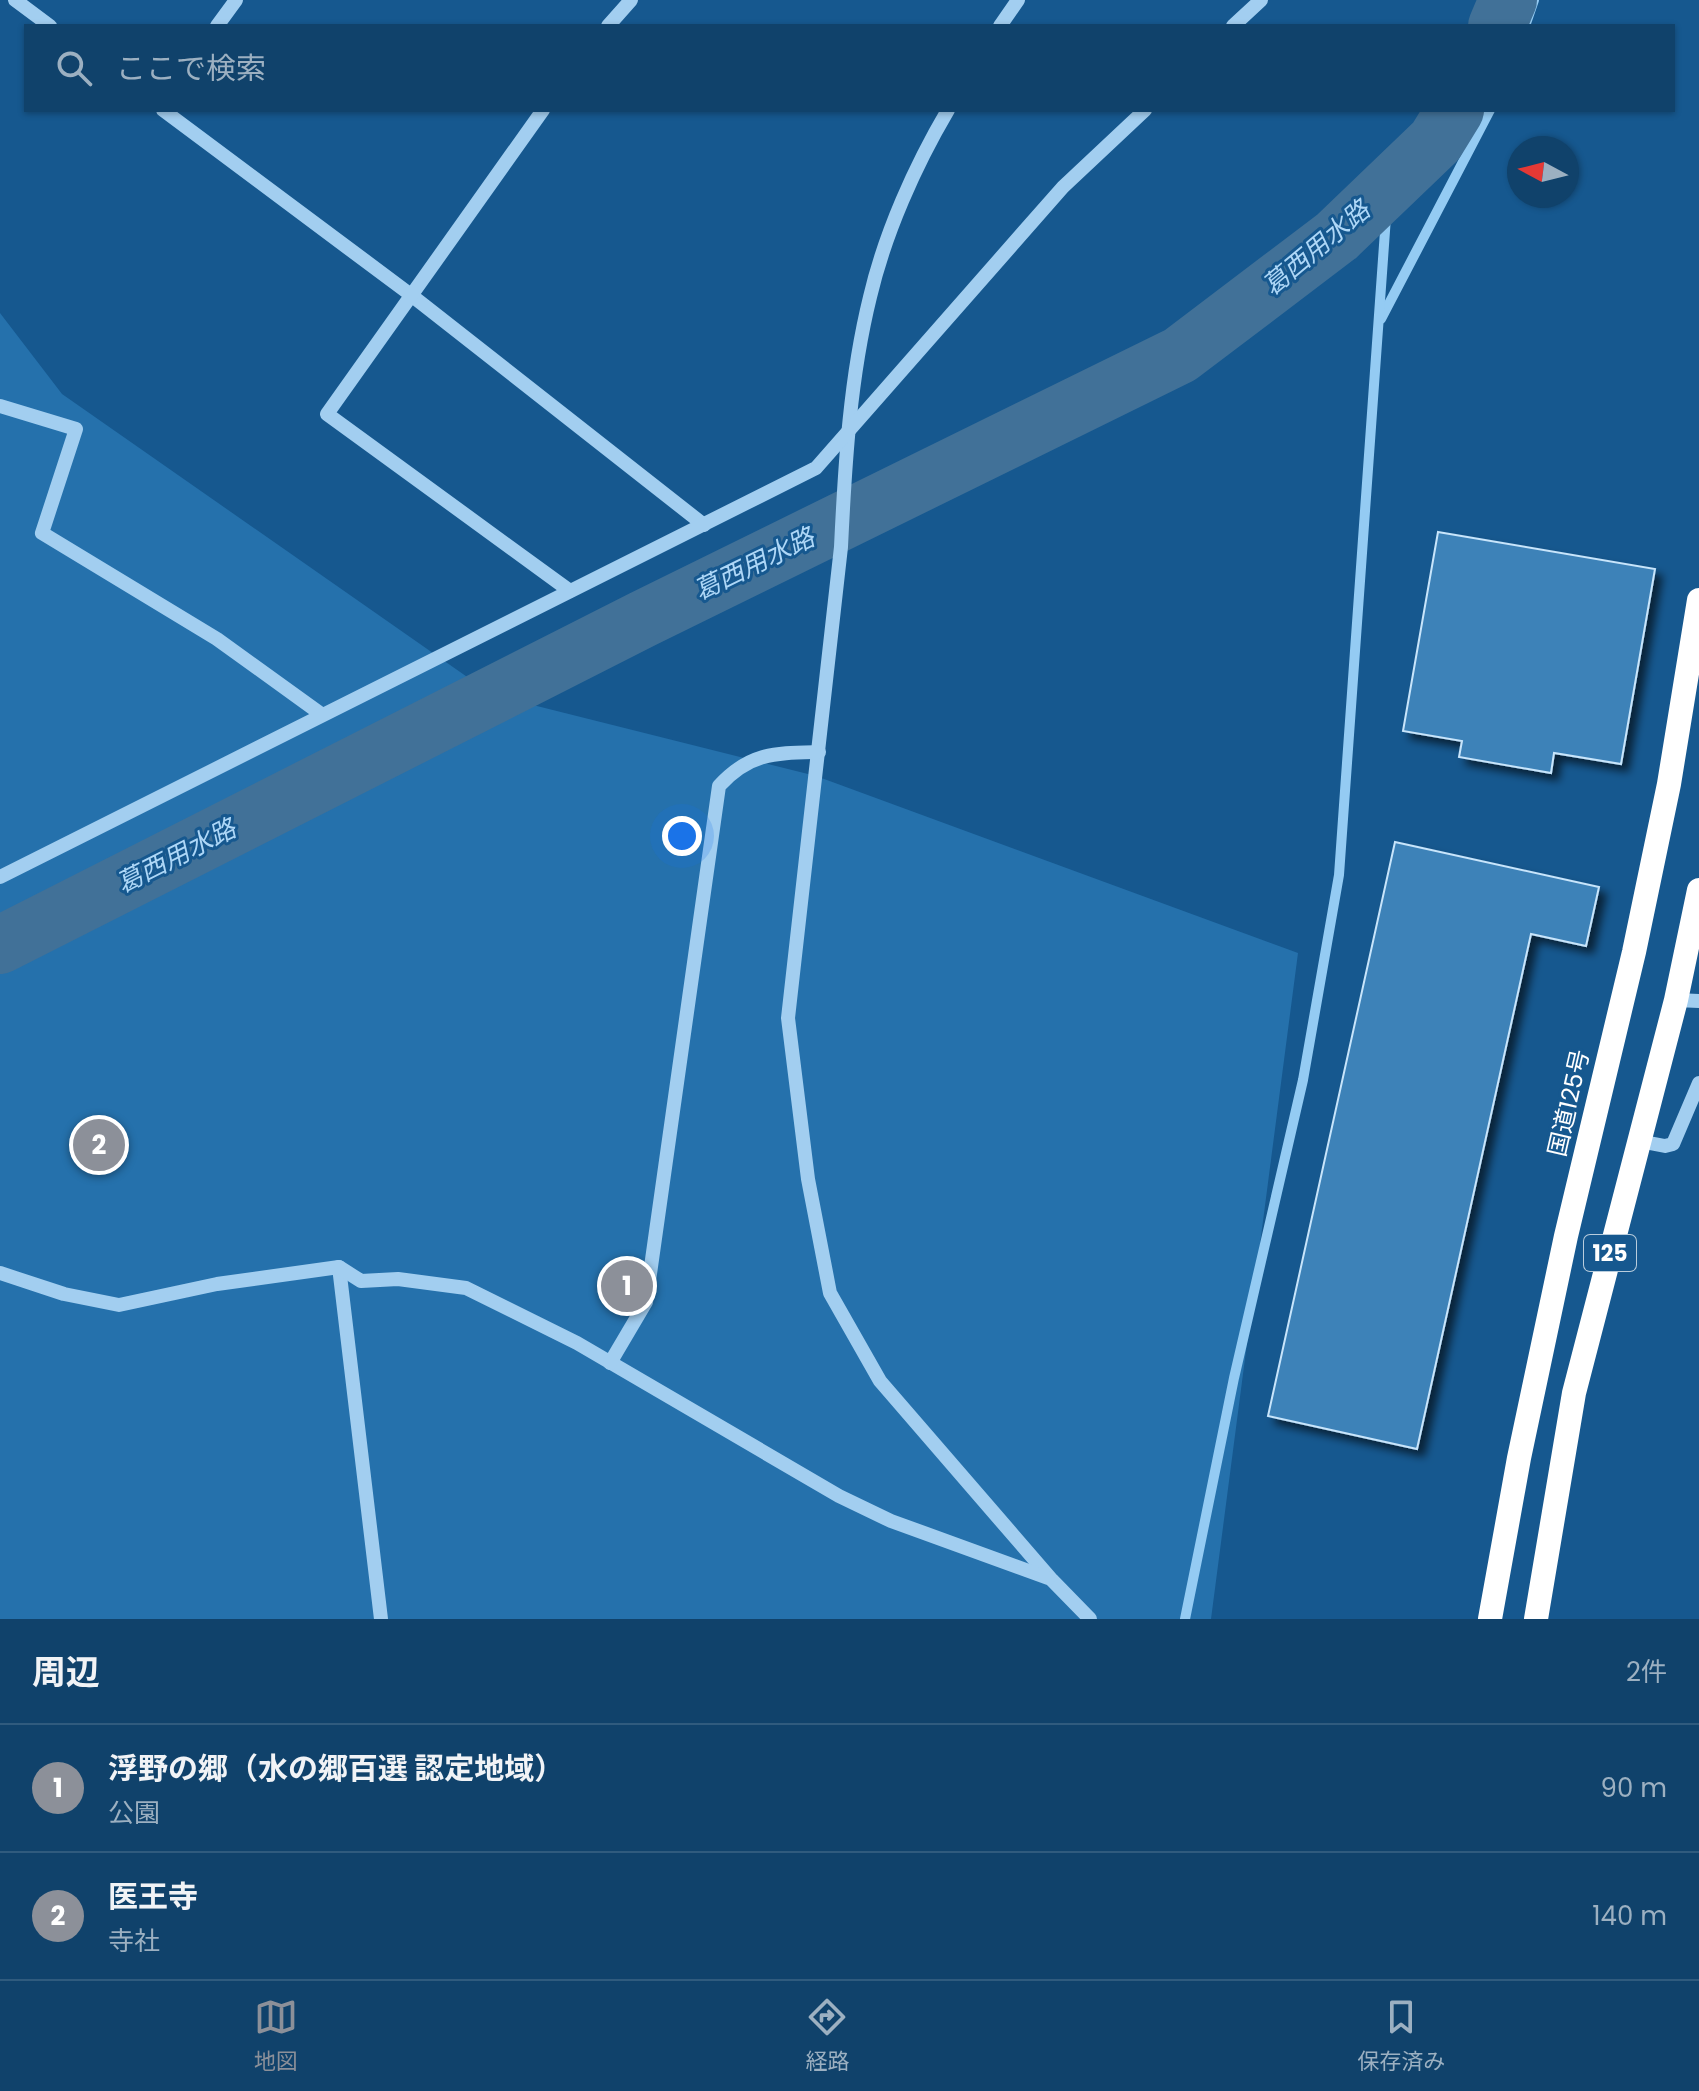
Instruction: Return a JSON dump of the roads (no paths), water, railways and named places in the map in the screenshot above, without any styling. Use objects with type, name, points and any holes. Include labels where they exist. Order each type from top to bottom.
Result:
[{"type":"highway","name":"国道125号","points":[[1490,1619],[1528,1414],[1566,1236],[1634,952],[1669,784],[1699,600]]},
{"type":"highway","name":"125","points":[[1536,1619],[1574,1393],[1639,1141],[1687,1000],[1699,890]]},
{"type":"street","points":[[15,0],[47,24]]},
{"type":"street","points":[[218,24],[236,0]]},
{"type":"street","points":[[610,24],[631,0]]},
{"type":"street","points":[[1001,24],[1018,0]]},
{"type":"street","points":[[1235,24],[1261,0]]},
{"type":"street","points":[[166,112],[411,295],[704,525]]},
{"type":"street","points":[[542,112],[327,414],[570,591]]},
{"type":"street","points":[[947,112],[911,184],[884,251],[870,296],[858,355],[849,429],[841,547],[788,1018],[808,1179],[830,1293],[880,1381],[1052,1580],[1090,1619]]},
{"type":"street","points":[[0,877],[816,468],[1063,187],[1143,112]]},
{"type":"street","points":[[0,406],[76,429],[42,533],[217,639],[321,714]]},
{"type":"street","points":[[610,1363],[646,1302],[719,786],[735,769],[770,753],[819,752]]},
{"type":"street","points":[[1639,1141],[1665,1146],[1673,1144],[1699,1083]]},
{"type":"street","points":[[0,1273],[64,1294],[119,1305],[217,1284],[339,1267],[361,1281],[398,1279],[466,1288],[610,1363],[839,1496],[891,1521],[1052,1580]]},
{"type":"street","points":[[339,1267],[381,1619]]},
{"type":"waterway","name":"葛西用水路","points":[[1498,24],[1508,0]]},
{"type":"waterway","points":[[1526,24],[1534,0]]},
{"type":"waterway","name":"葛西用水路","points":[[0,945],[643,619],[1180,355],[1337,236],[1436,141],[1454,112]]},
{"type":"waterway","points":[[1381,319],[1489,112]]},
{"type":"waterway","points":[[1185,1619],[1234,1378],[1303,1080],[1339,875],[1388,189]]},
{"type":"place","name":"医王寺","points":[[99,1145]]},
{"type":"place","name":"浮野の郷（水の郷百選 認定地域）","points":[[627,1286]]}]
